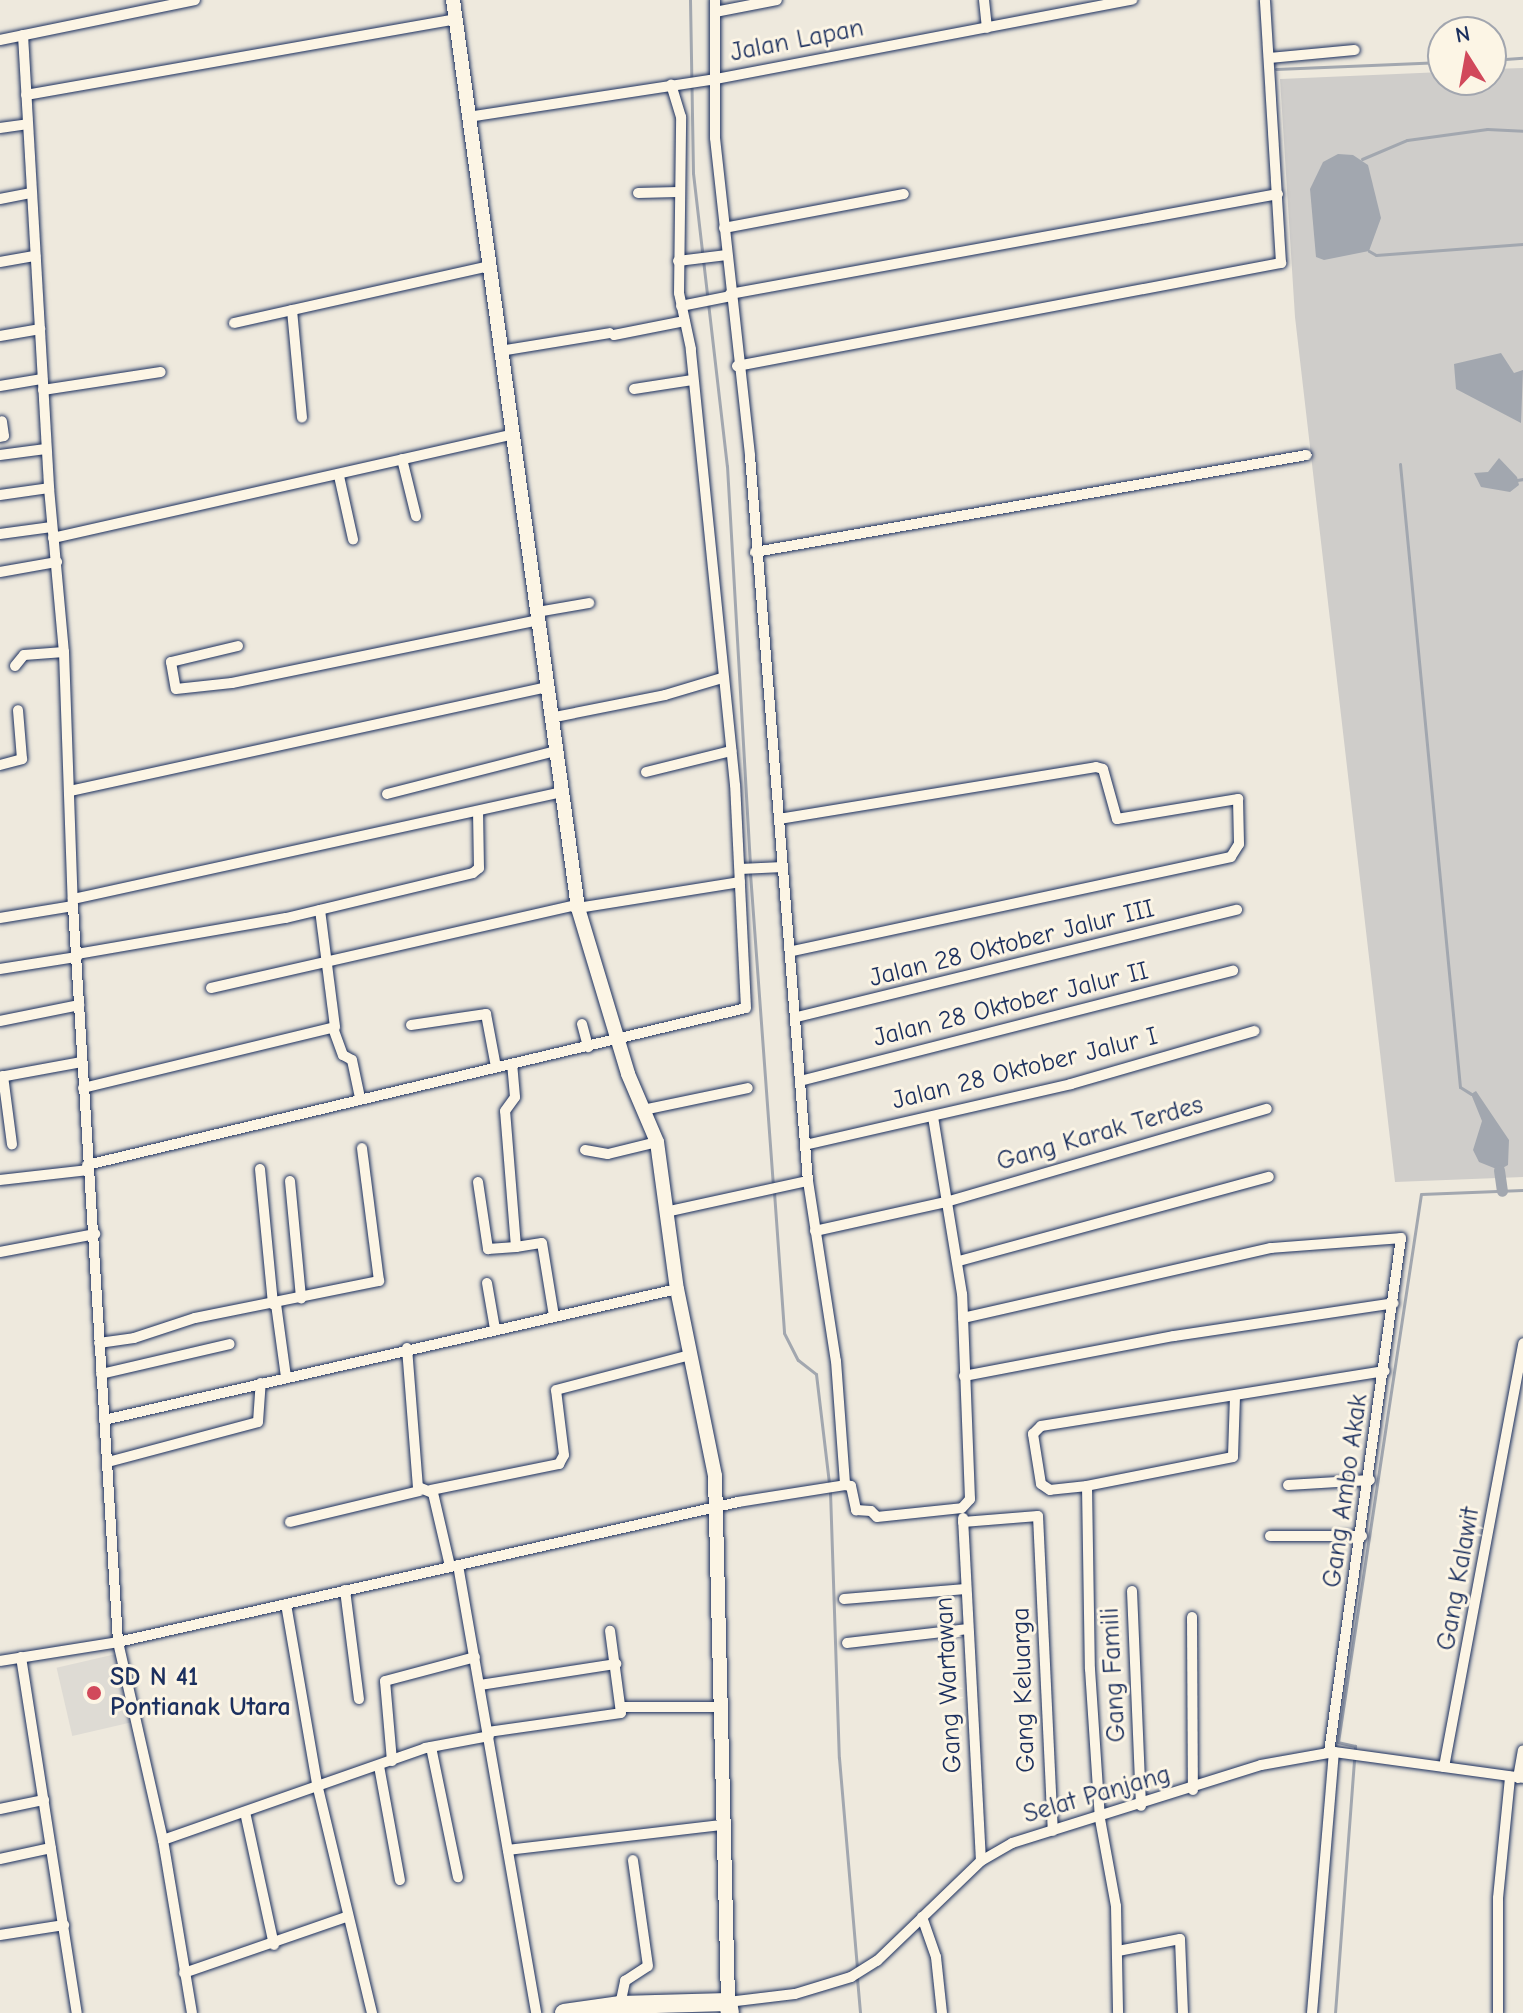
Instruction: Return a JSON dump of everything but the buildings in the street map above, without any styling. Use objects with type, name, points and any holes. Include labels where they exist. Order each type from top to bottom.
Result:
[{"type":"highway","points":[[564,2013],[620,2005],[729,2008]]},
{"type":"street","points":[[0,40],[195,0]]},
{"type":"street","points":[[453,0],[510,435],[578,906],[619,1040],[657,1142],[670,1211],[677,1289],[717,1509],[717,1707],[729,2008]]},
{"type":"street","points":[[715,0],[713,79],[724,228],[797,1017],[808,1181],[836,1361],[841,1485]]},
{"type":"street","points":[[715,12],[777,0]]},
{"type":"street","points":[[984,0],[987,28]]},
{"type":"street","name":"Jalan Lapan","points":[[468,117],[713,79],[1132,0]]},
{"type":"street","points":[[737,366],[1281,263],[1265,0]]},
{"type":"street","points":[[26,95],[455,19]]},
{"type":"street","points":[[23,35],[46,449],[64,652],[87,1167],[95,1234],[118,1642],[163,1840],[192,2013]]},
{"type":"street","points":[[1269,58],[1355,50]]},
{"type":"street","points":[[0,1180],[87,1167],[360,1097],[619,1040],[746,1008],[740,882],[744,869],[685,321],[678,192],[681,117],[676,84]]},
{"type":"street","points":[[0,128],[28,124]]},
{"type":"street","points":[[638,193],[678,192]]},
{"type":"street","points":[[0,199],[31,193]]},
{"type":"street","points":[[724,228],[904,194]]},
{"type":"street","points":[[685,305],[1278,194]]},
{"type":"street","points":[[681,261],[727,255]]},
{"type":"street","points":[[0,262],[35,256]]},
{"type":"street","points":[[234,323],[490,266]]},
{"type":"street","points":[[292,310],[302,418]]},
{"type":"street","points":[[500,351],[685,321]]},
{"type":"street","points":[[0,336],[40,329]]},
{"type":"street","points":[[0,386],[161,372]]},
{"type":"street","points":[[634,389],[692,380]]},
{"type":"street","points":[[0,437],[4,436],[2,421]]},
{"type":"street","points":[[0,534],[53,533],[339,476],[510,435]]},
{"type":"street","points":[[0,455],[46,449]]},
{"type":"street","points":[[755,552],[1307,455]]},
{"type":"street","points":[[402,459],[416,516]]},
{"type":"street","points":[[339,476],[353,539]]},
{"type":"street","points":[[0,495],[49,488]]},
{"type":"street","points":[[0,572],[57,562]]},
{"type":"street","points":[[238,646],[171,662],[176,689],[232,683],[589,603]]},
{"type":"street","points":[[15,666],[24,655],[64,652]]},
{"type":"street","points":[[550,718],[665,695],[722,678]]},
{"type":"street","points":[[70,791],[547,687]]},
{"type":"street","points":[[0,765],[21,761],[18,710]]},
{"type":"street","points":[[387,794],[556,751]]},
{"type":"street","points":[[646,772],[731,751]]},
{"type":"street","points":[[779,819],[1100,766],[1117,819],[1238,799],[1239,844],[1231,857],[791,951]]},
{"type":"street","points":[[0,918],[562,792]]},
{"type":"street","points":[[0,969],[320,910],[477,871],[478,811]]},
{"type":"street","points":[[744,869],[783,867]]},
{"type":"street","points":[[211,988],[578,906],[740,882]]},
{"type":"street","points":[[83,1088],[333,1028],[336,1023],[320,910]]},
{"type":"street","name":"Jalan 28 Oktober Jalur III","points":[[797,1017],[1237,910]]},
{"type":"street","name":"Jalan 28 Oktober Jalur II","points":[[800,1081],[1233,971]]},
{"type":"street","points":[[0,1021],[79,1005]]},
{"type":"street","points":[[411,1025],[486,1014],[496,1067]]},
{"type":"street","points":[[582,1024],[588,1047]]},
{"type":"street","points":[[333,1028],[343,1055],[352,1060],[360,1097]]},
{"type":"street","name":"Jalan 28 Oktober Jalur I","points":[[805,1145],[1071,1084],[1255,1031]]},
{"type":"street","points":[[12,1144],[2,1077],[82,1062]]},
{"type":"street","points":[[512,1064],[515,1097],[505,1111],[516,1247]]},
{"type":"street","points":[[643,1110],[748,1088]]},
{"type":"street","name":"Gang Karak Terdes","points":[[815,1231],[946,1202],[1267,1109]]},
{"type":"street","name":"Gang Wartawan","points":[[933,1116],[959,1261],[963,1318],[970,1499],[962,1508],[981,1861]]},
{"type":"street","points":[[585,1150],[608,1154],[657,1142]]},
{"type":"street","points":[[99,1343],[379,1281],[362,1148]]},
{"type":"street","points":[[260,1169],[274,1304],[286,1377]]},
{"type":"street","points":[[959,1261],[1269,1177]]},
{"type":"street","points":[[290,1181],[301,1298]]},
{"type":"street","points":[[670,1211],[765,1187],[808,1181]]},
{"type":"street","points":[[478,1182],[488,1249],[542,1243],[554,1316]]},
{"type":"street","points":[[0,1252],[95,1234]]},
{"type":"street","name":"Gang Ambo Akak","points":[[963,1318],[1244,1253],[1399,1237],[1403,1245],[1332,1752],[1312,2013]]},
{"type":"street","points":[[487,1283],[495,1329]]},
{"type":"street","points":[[104,1420],[407,1348],[677,1289]]},
{"type":"street","points":[[964,1376],[1174,1336],[1394,1303]]},
{"type":"street","name":"Gang Kalawit","points":[[1444,1767],[1523,1343]]},
{"type":"street","points":[[101,1374],[230,1344]]},
{"type":"street","points":[[407,1348],[419,1491]]},
{"type":"street","points":[[290,1522],[419,1491],[559,1464],[564,1455],[556,1390],[690,1355]]},
{"type":"street","points":[[1235,1396],[1233,1457],[1087,1486],[1044,1488],[1035,1429],[1385,1371]]},
{"type":"street","points":[[108,1462],[258,1422],[261,1383]]},
{"type":"street","points":[[1288,1485],[1370,1480]]},
{"type":"street","points":[[0,1661],[118,1642],[819,1487],[851,1486],[856,1510],[871,1511],[877,1517],[962,1508]]},
{"type":"street","points":[[1087,1486],[1090,1669],[1100,1819],[1114,1889],[1118,2013]]},
{"type":"street","points":[[431,1490],[454,1566],[475,1657],[536,2013]]},
{"type":"street","name":"Gang Keluarga","points":[[963,1522],[1038,1516],[1053,1831]]},
{"type":"street","points":[[1270,1536],[1362,1536]]},
{"type":"street","points":[[844,1599],[966,1589]]},
{"type":"street","points":[[345,1590],[359,1699]]},
{"type":"street","name":"Gang Famili","points":[[1132,1591],[1141,1806]]},
{"type":"street","points":[[286,1604],[317,1784],[346,1917],[372,2013]]},
{"type":"street","points":[[1192,1617],[1193,1790]]},
{"type":"street","points":[[847,1643],[968,1629]]},
{"type":"street","points":[[163,1840],[317,1784],[431,1747],[489,1734],[621,1713],[610,1631]]},
{"type":"street","points":[[21,1657],[77,2013]]},
{"type":"street","points":[[392,1761],[385,1681],[475,1657]]},
{"type":"street","points":[[480,1685],[616,1664]]},
{"type":"street","points":[[621,1707],[717,1707]]},
{"type":"street","points":[[431,1747],[458,1877]]},
{"type":"street","points":[[1498,2013],[1498,1898],[1523,1750]]},
{"type":"street","name":"Selat Panjang","points":[[729,2008],[795,1994],[851,1977],[877,1961],[981,1861],[1012,1843],[1193,1790],[1261,1765],[1332,1752],[1517,1778]]},
{"type":"street","points":[[379,1766],[400,1880]]},
{"type":"street","points":[[0,1809],[44,1800]]},
{"type":"street","points":[[245,1812],[274,1945]]},
{"type":"street","points":[[508,1850],[721,1825]]},
{"type":"street","points":[[0,1859],[51,1848]]},
{"type":"street","points":[[620,2005],[625,1981],[648,1966],[633,1860]]},
{"type":"street","points":[[184,1973],[274,1945],[346,1917]]},
{"type":"street","points":[[922,1917],[936,1957],[942,2013]]},
{"type":"street","points":[[0,1935],[64,1925]]},
{"type":"street","points":[[1118,1951],[1180,1939],[1183,2013]]},
{"type":"shaded area","points":[[1507,68],[1523,68],[1523,1177],[1395,1182],[1295,317],[1280,79],[1427,73],[1427,96],[1507,96]]},
{"type":"shaded area","points":[[1338,154],[1353,155],[1368,165],[1381,218],[1369,251],[1324,260],[1316,257],[1310,189],[1323,162]]},
{"type":"shaded area","points":[[1501,353],[1514,373],[1523,370],[1521,423],[1456,389],[1454,364]]},
{"type":"shaded area","points":[[1499,458],[1517,477],[1519,485],[1510,492],[1481,487],[1474,473],[1488,472]]},
{"type":"shaded area","points":[[1476,1091],[1509,1140],[1508,1165],[1499,1170],[1479,1162],[1473,1150],[1482,1121],[1471,1094]]},
{"type":"shaded area","name":"SD N 41 Pontianak Utara","points":[[116,1654],[132,1722],[72,1736],[57,1668]]},
{"type":"waterway","points":[[690,0],[693,173],[727,466],[750,866]]},
{"type":"waterway","points":[[1507,59],[1523,58]]},
{"type":"waterway","points":[[1276,69],[1427,63]]},
{"type":"waterway","points":[[1362,159],[1407,140],[1487,129],[1523,131]]},
{"type":"waterway","points":[[1369,251],[1376,255],[1523,244]]},
{"type":"waterway","points":[[1400,464],[1460,1087],[1471,1094]]},
{"type":"waterway","points":[[1517,480],[1523,479]]},
{"type":"waterway","points":[[750,873],[773,1185]]},
{"type":"waterway","points":[[1499,1170],[1502,1191]]},
{"type":"waterway","points":[[1335,2013],[1355,1746],[1338,1742],[1421,1194],[1523,1190]]},
{"type":"waterway","points":[[774,1192],[784,1333],[798,1360],[816,1374],[829,1483]]},
{"type":"waterway","points":[[830,1491],[839,1758],[857,1970]]},
{"type":"waterway","points":[[857,1978],[860,2013]]},
{"type":"place","name":"SD N 41 Pontianak Utara","points":[[94,1693]]}]
